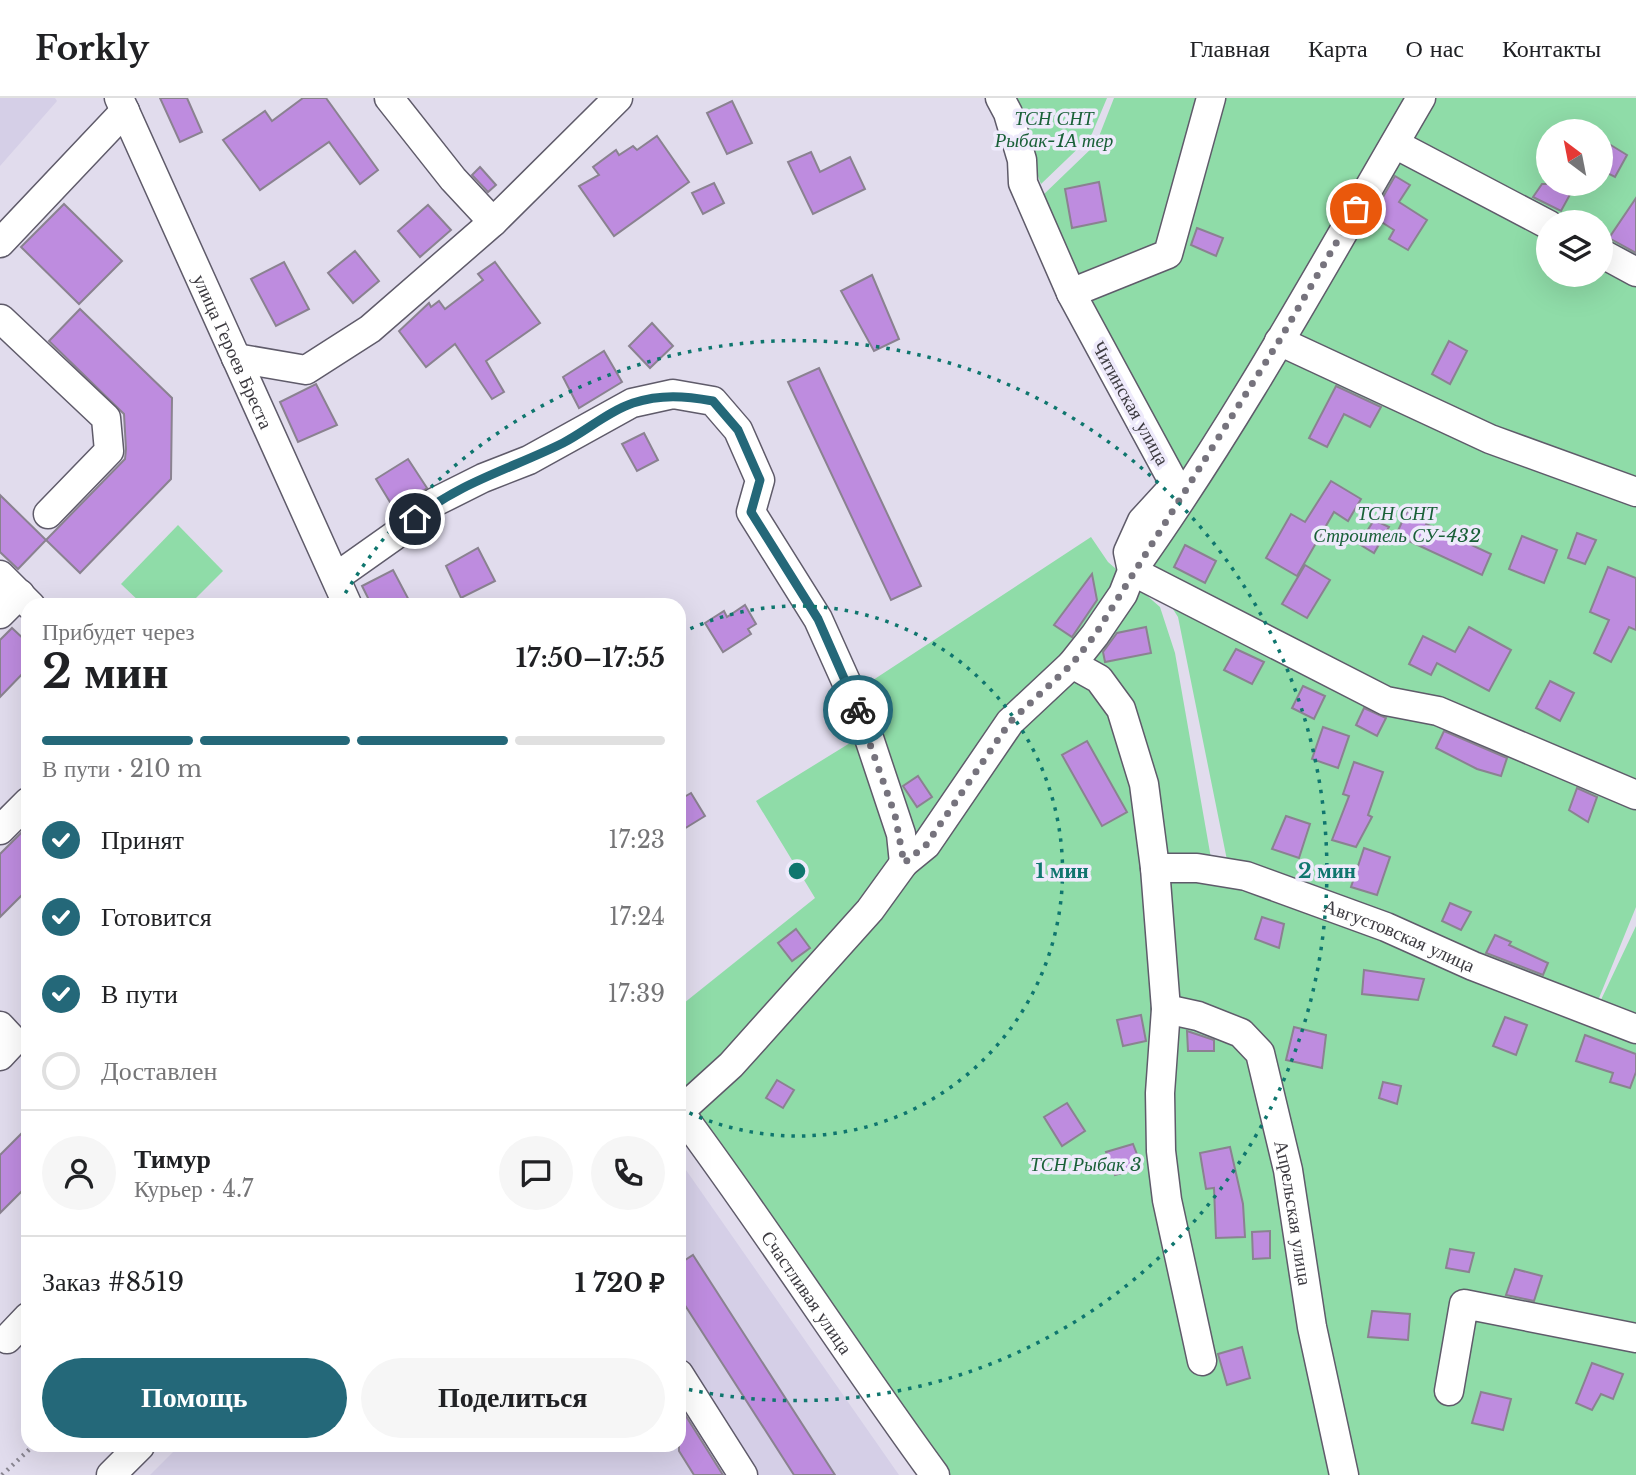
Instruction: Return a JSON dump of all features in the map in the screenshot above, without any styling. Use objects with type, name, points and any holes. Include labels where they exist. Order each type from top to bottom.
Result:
[{"type":"street","points":[[389,98],[453,179],[493,222]]},
{"type":"street","points":[[236,358],[306,370],[370,329],[493,222],[618,98]]},
{"type":"street","name":"Читинская улица","points":[[686,1104],[731,1065],[870,910],[904,863],[926,845],[1010,722],[1072,664],[1123,594],[1132,571],[1128,552],[1142,521],[1175,485],[1071,293],[1023,183],[1022,160],[1008,113],[1000,98]]},
{"type":"street","points":[[1071,293],[1168,254],[1211,98]]},
{"type":"street","points":[[1421,98],[1279,341],[1168,520],[1132,571],[1386,701],[1438,711],[1636,795]]},
{"type":"street","points":[[0,243],[122,105]]},
{"type":"street","name":"улица Героев Бреста","points":[[122,105],[344,598]]},
{"type":"street","points":[[1395,144],[1536,218]]},
{"type":"street","points":[[1613,260],[1636,272]]},
{"type":"street","points":[[0,319],[106,418],[109,451],[48,514]]},
{"type":"street","points":[[1279,341],[1490,439],[1636,492]]},
{"type":"street","points":[[335,577],[394,536],[435,502],[483,478],[529,460],[632,403],[673,394],[713,401],[738,430],[760,480],[751,512],[818,619],[862,718],[901,834],[904,863]]},
{"type":"street","points":[[0,575],[24,598]]},
{"type":"street","points":[[0,614],[21,603]]},
{"type":"street","points":[[1072,664],[1099,679],[1121,709],[1144,784],[1155,868],[1166,1009],[1160,1093],[1161,1151],[1167,1199],[1202,1361]]},
{"type":"street","points":[[0,830],[21,809]]},
{"type":"street","name":"Августовская улица","points":[[1155,868],[1197,869],[1246,876],[1385,928],[1472,966],[1636,1029]]},
{"type":"street","name":"Апрельская улица","points":[[1166,1009],[1198,1016],[1241,1033],[1260,1053],[1288,1171],[1312,1327],[1344,1475]]},
{"type":"street","name":"Счастливая улица","points":[[686,1120],[742,1195],[839,1342],[935,1475]]},
{"type":"street","points":[[1449,1391],[1464,1304],[1636,1338]]},
{"type":"street","points":[[7,1339],[21,1324]]},
{"type":"street","points":[[686,1385],[743,1475]]},
{"type":"street","points":[[111,1475],[134,1452]]},
{"type":"path","points":[[2,1475],[27,1452]]},
{"type":"shaded area","points":[[0,98],[55,98],[57,101],[0,166]]},
{"type":"shaded area","points":[[686,1170],[899,1475],[150,1475],[173,1452],[686,1452]]},
{"type":"green space","name":"ТСН СНТ Рыбак-1А тер","points":[[998,98],[1107,98],[1091,136],[1041,184],[1030,155]]},
{"type":"green space","name":"ТСН СНТ Строитель СУ-432","points":[[1114,98],[1636,98],[1636,907],[1597,1003],[1228,865],[1178,617],[1136,551],[1162,482],[1041,197],[1096,144]]},
{"type":"green space","points":[[178,525],[223,571],[196,598],[136,598],[121,584]]},
{"type":"green space","name":"ТСН Рыбак 3","points":[[1091,537],[1108,562],[1160,607],[1175,653],[1215,881],[1283,902],[1590,1023],[1636,926],[1636,1475],[927,1475],[686,1121],[686,1001],[815,898],[756,801],[884,722],[867,684]]},
{"type":"building","points":[[160,98],[187,98],[202,132],[180,142]]},
{"type":"building","points":[[303,98],[326,98],[378,170],[360,184],[329,142],[260,190],[223,140],[265,111],[272,121]]},
{"type":"building","points":[[732,101],[752,143],[727,154],[707,113]]},
{"type":"building","points":[[657,136],[689,182],[614,236],[579,186],[599,175],[593,167],[616,150],[619,155],[633,146],[637,150]]},
{"type":"building","points":[[1614,147],[1627,155],[1614,176]]},
{"type":"building","points":[[811,152],[820,172],[850,157],[865,189],[813,214],[788,162]]},
{"type":"building","points":[[480,167],[496,185],[488,192],[472,175]]},
{"type":"building","points":[[1395,176],[1410,185],[1399,202],[1427,220],[1408,250],[1389,239],[1394,230],[1372,216]]},
{"type":"building","points":[[1099,182],[1106,221],[1072,228],[1065,189]]},
{"type":"building","points":[[714,183],[724,203],[703,214],[692,193]]},
{"type":"building","points":[[1536,193],[1536,196],[1569,196],[1562,210],[1533,197]]},
{"type":"building","points":[[1636,198],[1636,253],[1613,240],[1613,232]]},
{"type":"building","points":[[64,204],[122,261],[79,304],[21,247]]},
{"type":"building","points":[[428,205],[451,230],[420,257],[398,231]]},
{"type":"building","points":[[1197,228],[1223,238],[1216,256],[1191,245]]},
{"type":"building","points":[[355,251],[379,281],[353,303],[328,273]]},
{"type":"building","points":[[284,262],[309,309],[276,326],[251,279]]},
{"type":"building","points":[[495,262],[540,323],[486,361],[504,392],[492,399],[455,344],[426,367],[399,331],[429,303],[431,307],[439,301],[445,309],[483,280],[478,274]]},
{"type":"building","points":[[872,275],[899,339],[874,351],[841,291]]},
{"type":"building","points":[[80,309],[172,398],[171,479],[80,573],[46,540],[125,459],[126,449],[124,414],[49,341]]},
{"type":"building","points":[[652,323],[673,346],[650,368],[629,346]]},
{"type":"building","points":[[1449,341],[1467,351],[1450,384],[1432,374]]},
{"type":"building","points":[[604,351],[622,382],[579,408],[563,377]]},
{"type":"building","points":[[819,368],[921,586],[891,600],[788,382]]},
{"type":"building","points":[[316,384],[337,425],[298,442],[280,402]]},
{"type":"building","points":[[1336,386],[1381,407],[1370,427],[1344,414],[1327,447],[1309,438]]},
{"type":"building","points":[[644,433],[658,460],[637,471],[622,444]]},
{"type":"building","points":[[408,459],[427,488],[396,512],[376,479]]},
{"type":"building","points":[[1331,481],[1361,499],[1348,521],[1334,512],[1297,576],[1266,558],[1291,514],[1305,522]]},
{"type":"building","points":[[0,495],[46,540],[18,569],[0,552]]},
{"type":"building","points":[[1407,511],[1427,521],[1426,524],[1491,554],[1482,575],[1396,535]]},
{"type":"building","points":[[1374,520],[1389,527],[1374,553],[1359,544]]},
{"type":"building","points":[[1577,533],[1596,540],[1585,564],[1568,558]]},
{"type":"building","points":[[1522,536],[1557,550],[1544,583],[1509,569]]},
{"type":"building","points":[[1185,545],[1216,561],[1205,583],[1174,567]]},
{"type":"building","points":[[478,548],[495,581],[461,598],[446,566]]},
{"type":"building","points":[[1305,565],[1330,580],[1307,618],[1282,604]]},
{"type":"building","points":[[1608,567],[1636,578],[1636,630],[1629,627],[1611,662],[1594,653],[1609,620],[1590,612]]},
{"type":"building","points":[[393,570],[408,598],[368,598],[362,586]]},
{"type":"building","points":[[1092,574],[1097,600],[1072,637],[1054,625]]},
{"type":"building","points":[[745,605],[756,624],[748,629],[751,634],[723,652],[705,623],[724,611],[727,617]]},
{"type":"building","points":[[1146,627],[1151,653],[1105,662],[1103,652],[1117,633]]},
{"type":"building","points":[[1469,627],[1511,650],[1489,691],[1437,663],[1431,675],[1409,664],[1423,636],[1455,652]]},
{"type":"building","points":[[12,628],[21,636],[21,675],[0,697],[0,640]]},
{"type":"building","points":[[1236,649],[1264,662],[1252,684],[1224,670]]},
{"type":"building","points":[[1550,681],[1574,693],[1560,721],[1536,708]]},
{"type":"building","points":[[1303,686],[1325,696],[1314,719],[1292,708]]},
{"type":"building","points":[[1364,708],[1386,718],[1377,736],[1356,725]]},
{"type":"building","points":[[1323,727],[1349,736],[1338,768],[1312,759]]},
{"type":"building","points":[[1444,731],[1507,758],[1501,776],[1477,769],[1436,748]]},
{"type":"building","points":[[1087,741],[1127,812],[1102,826],[1062,755]]},
{"type":"building","points":[[1354,762],[1383,772],[1368,815],[1372,817],[1356,847],[1332,840],[1349,796],[1343,794]]},
{"type":"building","points":[[918,776],[932,797],[917,807],[903,786]]},
{"type":"building","points":[[1577,788],[1597,797],[1588,822],[1569,810]]},
{"type":"building","points":[[691,793],[705,816],[686,828],[686,796]]},
{"type":"building","points":[[1286,816],[1310,824],[1299,858],[1272,849]]},
{"type":"building","points":[[21,833],[21,896],[0,917],[0,854]]},
{"type":"building","points":[[1364,848],[1390,857],[1377,895],[1351,887]]},
{"type":"building","points":[[1450,903],[1471,912],[1461,930],[1442,921]]},
{"type":"building","points":[[1262,917],[1284,924],[1279,948],[1255,939]]},
{"type":"building","points":[[796,929],[810,948],[792,961],[778,943]]},
{"type":"building","points":[[1495,935],[1511,942],[1509,945],[1548,963],[1543,975],[1486,953]]},
{"type":"building","points":[[1364,970],[1424,979],[1418,1000],[1362,994]]},
{"type":"building","points":[[1141,1015],[1146,1041],[1123,1046],[1117,1020]]},
{"type":"building","points":[[1505,1017],[1527,1025],[1516,1055],[1493,1046]]},
{"type":"building","points":[[1294,1027],[1326,1035],[1322,1068],[1286,1060]]},
{"type":"building","points":[[1187,1031],[1214,1040],[1214,1051],[1188,1051]]},
{"type":"building","points":[[1585,1035],[1636,1054],[1636,1072],[1630,1088],[1610,1082],[1613,1073],[1576,1061]]},
{"type":"building","points":[[777,1080],[794,1090],[783,1108],[766,1098]]},
{"type":"building","points":[[1383,1082],[1401,1086],[1397,1104],[1379,1098]]},
{"type":"building","points":[[1067,1103],[1085,1131],[1062,1146],[1044,1117]]},
{"type":"building","points":[[21,1134],[21,1192],[0,1213],[0,1155]]},
{"type":"building","points":[[1133,1144],[1142,1167],[1115,1175],[1106,1152]]},
{"type":"building","points":[[1230,1147],[1243,1204],[1245,1237],[1216,1238],[1214,1188],[1206,1189],[1200,1153]]},
{"type":"building","points":[[1270,1231],[1270,1258],[1253,1259],[1252,1232]]},
{"type":"building","points":[[1450,1249],[1474,1253],[1469,1272],[1446,1268]]},
{"type":"building","points":[[693,1255],[835,1475],[794,1475],[686,1307],[686,1260]]},
{"type":"building","points":[[1515,1269],[1542,1276],[1534,1301],[1506,1295]]},
{"type":"building","points":[[1372,1311],[1410,1314],[1408,1340],[1368,1337]]},
{"type":"building","points":[[1242,1347],[1250,1378],[1227,1385],[1218,1354]]},
{"type":"building","points":[[1592,1363],[1623,1374],[1613,1399],[1601,1394],[1592,1410],[1576,1403]]},
{"type":"building","points":[[1481,1392],[1511,1399],[1503,1430],[1472,1423]]},
{"type":"building","points":[[686,1416],[723,1475],[694,1475],[680,1452],[686,1452]]},
{"type":"way so far","points":[[858,710],[884,776],[901,834],[904,863],[926,845],[1010,722],[1072,664],[1095,635],[1123,594],[1132,571],[1168,520],[1279,341],[1356,209]]},
{"type":"route","points":[[415,519],[435,502],[483,478],[529,460],[632,403],[673,394],[713,401],[738,430],[760,480],[751,512],[818,619],[858,710]]}]
